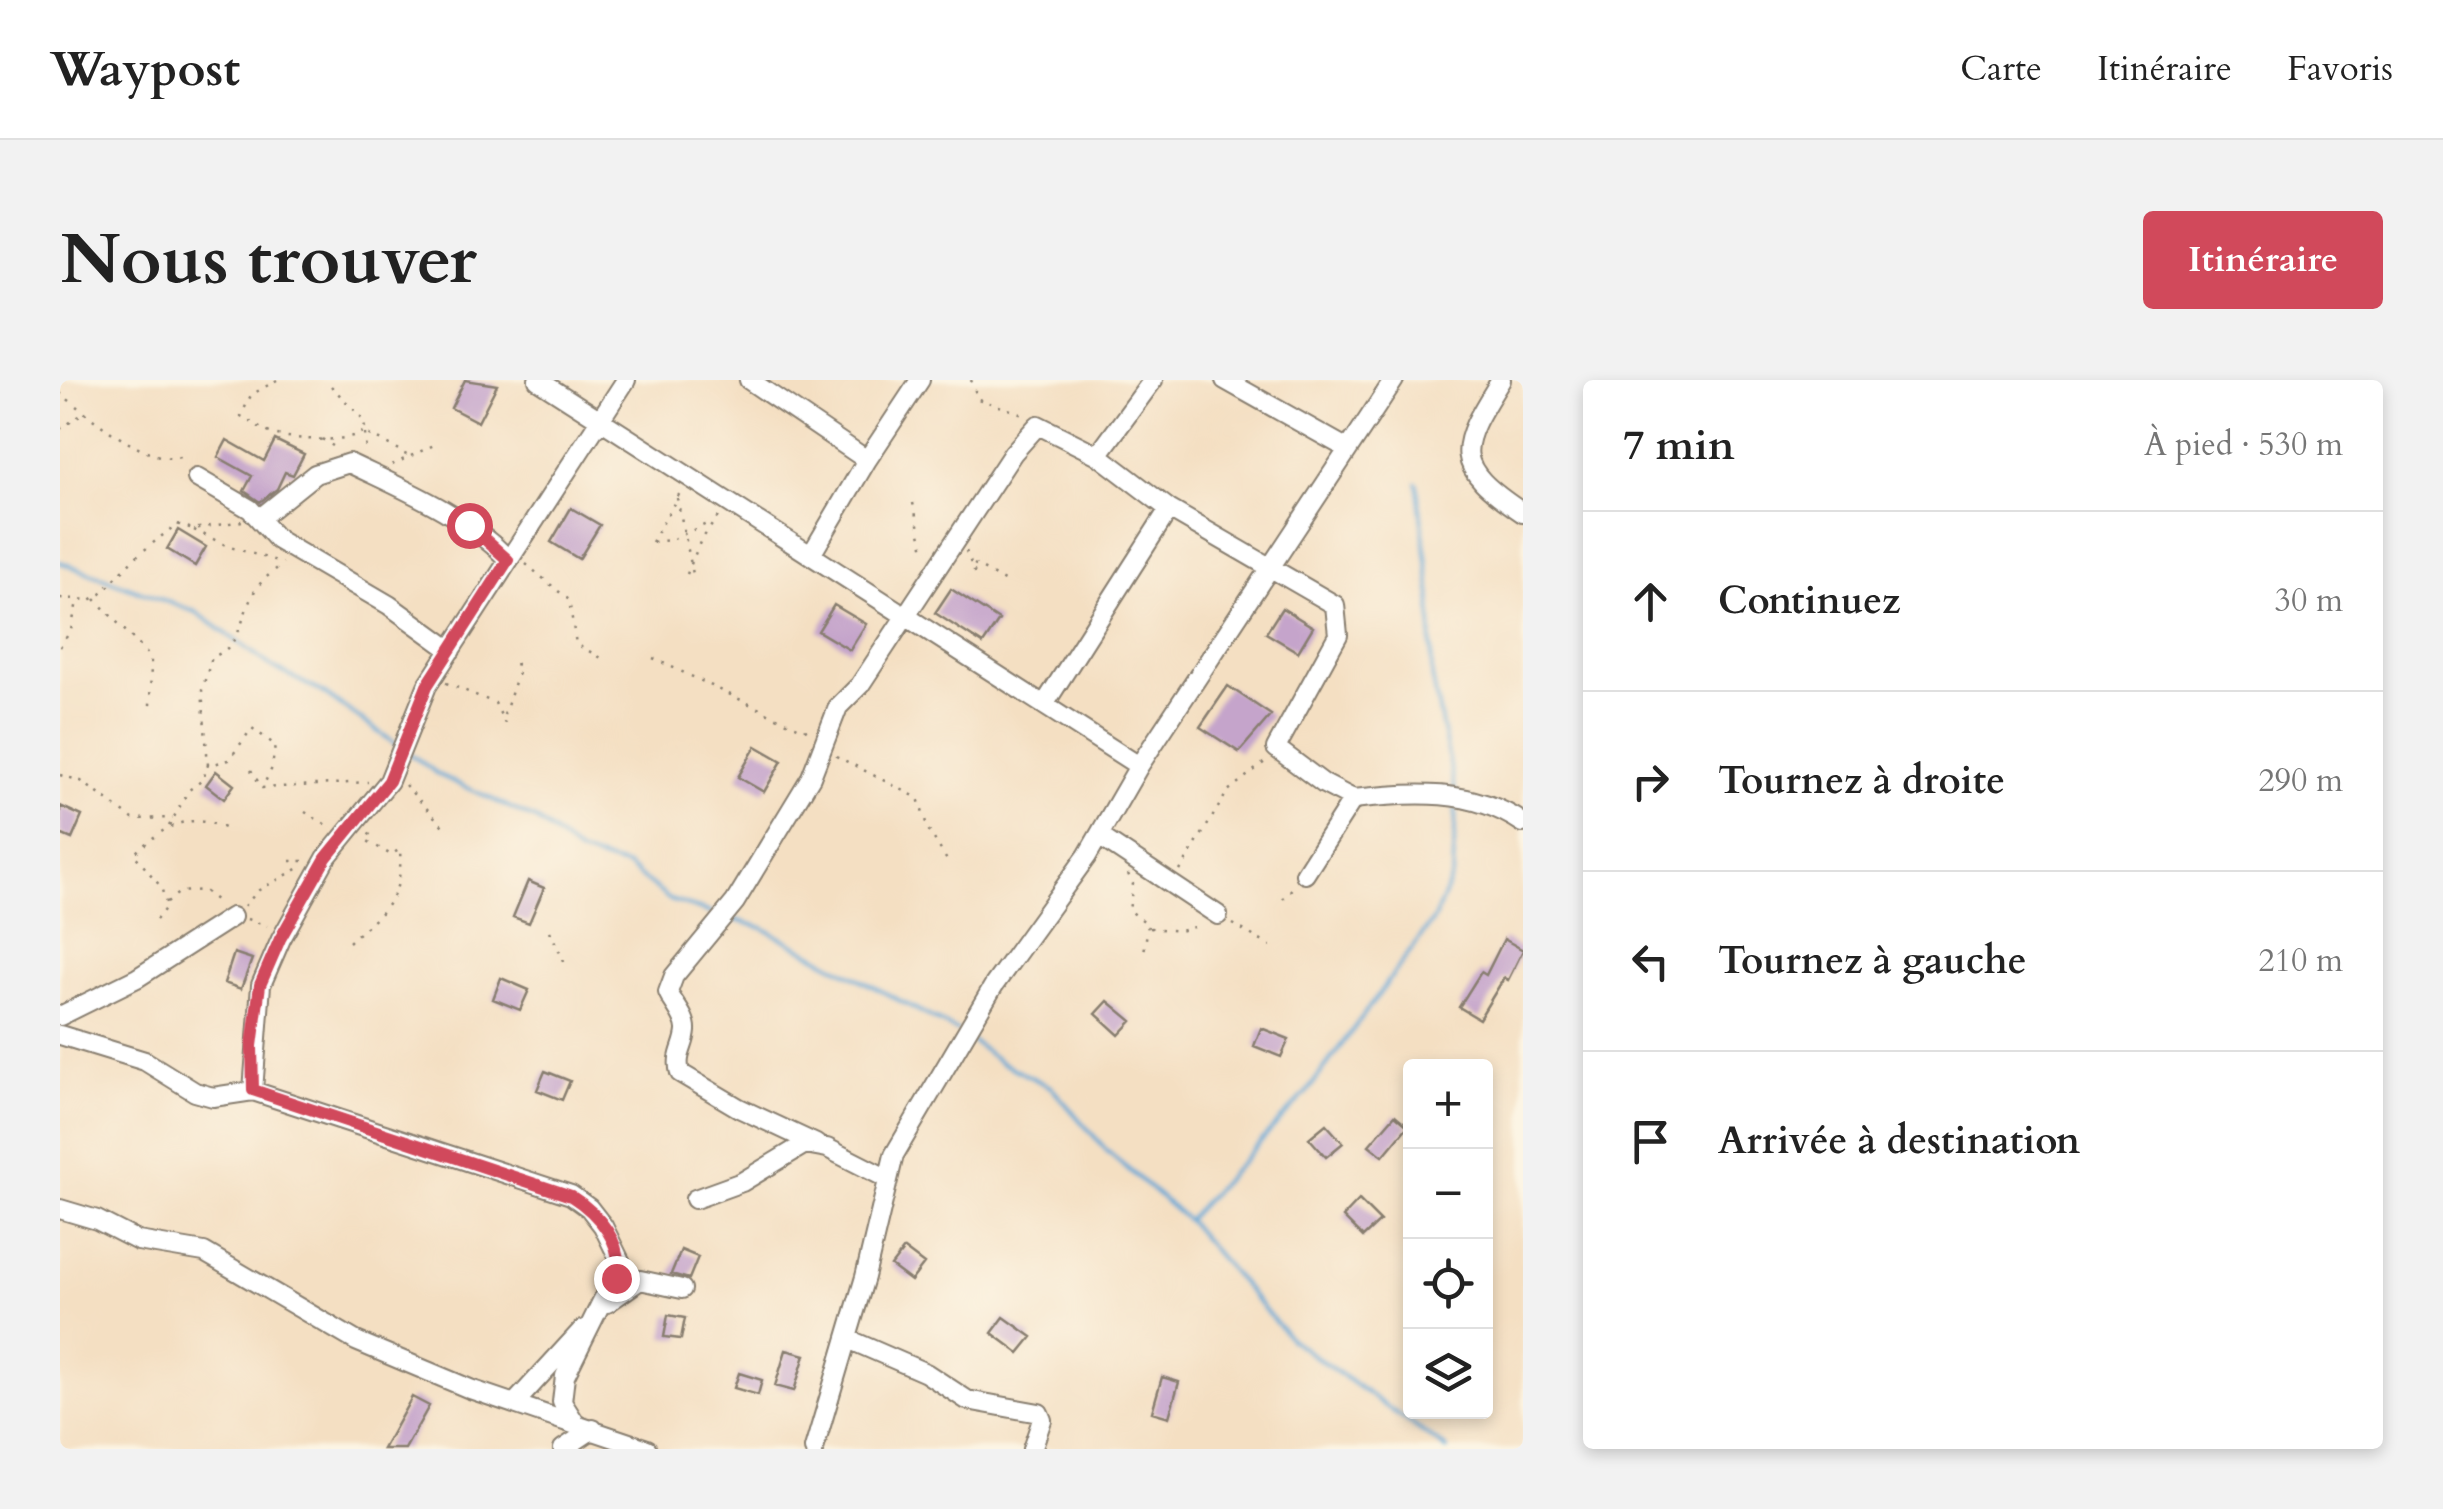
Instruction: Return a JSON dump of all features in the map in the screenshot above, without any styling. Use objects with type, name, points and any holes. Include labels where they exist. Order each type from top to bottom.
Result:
[{"type":"street","points":[[538,380],[1139,766]]},
{"type":"street","points":[[253,1090],[252,1046],[260,985],[280,939],[338,846],[394,772],[422,698],[439,668],[626,380]]},
{"type":"street","points":[[749,380],[866,460]]},
{"type":"street","points":[[811,556],[866,460],[920,380]]},
{"type":"street","points":[[1098,455],[1153,380]]},
{"type":"street","points":[[1224,380],[1348,449]]},
{"type":"street","points":[[814,1449],[848,1339],[894,1155],[986,996],[1099,836],[1139,766],[1394,380]]},
{"type":"street","points":[[1502,380],[1478,418],[1468,460],[1473,476],[1523,513]]},
{"type":"street","points":[[886,1178],[739,1108],[680,1073],[676,1061],[686,1032],[684,1017],[668,992],[674,976],[734,902],[811,777],[832,722],[932,580],[1013,453],[1038,425],[1098,455],[1170,509],[1268,570],[1328,598],[1339,612],[1340,623],[1319,674],[1276,748],[1352,799],[1406,794],[1469,798],[1497,805],[1523,822]]},
{"type":"street","points":[[260,518],[314,474],[349,462],[370,466],[469,525],[508,560]]},
{"type":"street","points":[[197,478],[260,518],[278,540],[389,605],[451,650]]},
{"type":"street","points":[[1044,705],[1170,509]]},
{"type":"street","points":[[1305,874],[1352,799]]},
{"type":"street","points":[[1099,836],[1218,915]]},
{"type":"street","points":[[60,1016],[137,978],[232,917]]},
{"type":"street","points":[[60,1035],[145,1061],[162,1068],[177,1082],[213,1096],[253,1090],[571,1196],[590,1208],[620,1263],[565,1376],[562,1402],[574,1421]]},
{"type":"street","points":[[694,1198],[742,1182],[795,1146],[816,1144]]},
{"type":"street","points":[[60,1210],[97,1220],[138,1240],[204,1252],[356,1341],[514,1404],[574,1421],[647,1449]]},
{"type":"street","points":[[617,1274],[636,1282],[682,1289]]},
{"type":"street","points":[[514,1404],[599,1311],[636,1282]]},
{"type":"street","points":[[848,1339],[926,1373],[967,1400],[1039,1413],[1042,1420],[1032,1449]]},
{"type":"street","points":[[563,1449],[593,1429]]},
{"type":"path","points":[[277,380],[251,395],[241,416],[274,435],[322,438],[358,435],[366,430]]},
{"type":"path","points":[[971,380],[978,399],[1032,416],[1038,425]]},
{"type":"path","points":[[331,386],[362,418],[366,430],[390,449],[406,454],[403,461]]},
{"type":"path","points":[[60,393],[141,451],[168,460],[180,457]]},
{"type":"path","points":[[60,428],[86,412]]},
{"type":"path","points":[[366,430],[362,444],[370,466],[403,461],[436,444]]},
{"type":"path","points":[[687,476],[652,542],[685,534],[713,521]]},
{"type":"path","points":[[678,498],[693,574]]},
{"type":"path","points":[[188,527],[218,527],[252,515],[233,499]]},
{"type":"path","points":[[912,503],[932,580]]},
{"type":"path","points":[[687,574],[713,521],[730,504]]},
{"type":"path","points":[[62,597],[78,601],[94,598],[132,559],[177,524],[230,547],[283,562]]},
{"type":"path","points":[[956,537],[973,563],[977,579]]},
{"type":"path","points":[[278,540],[283,562]]},
{"type":"path","points":[[522,542],[525,561],[533,574],[569,600],[576,644],[604,660]]},
{"type":"path","points":[[169,826],[189,790],[204,779],[208,766],[202,690],[212,657],[223,653],[241,630],[258,585],[283,562]]},
{"type":"path","points":[[973,563],[1009,584]]},
{"type":"path","points":[[94,598],[151,658],[150,707]]},
{"type":"path","points":[[60,647],[70,630],[78,601]]},
{"type":"path","points":[[654,658],[804,730],[832,722]]},
{"type":"path","points":[[502,719],[519,670],[515,660]]},
{"type":"path","points":[[439,668],[448,687],[495,703],[506,726]]},
{"type":"path","points":[[208,766],[230,760],[252,728],[274,744],[272,768],[262,788]]},
{"type":"path","points":[[822,747],[918,798],[928,830],[948,862]]},
{"type":"path","points":[[1172,884],[1228,791],[1269,760],[1276,748]]},
{"type":"path","points":[[251,770],[262,788]]},
{"type":"path","points":[[394,772],[443,826]]},
{"type":"path","points":[[60,775],[91,787],[132,819],[173,818]]},
{"type":"path","points":[[262,788],[371,782]]},
{"type":"path","points":[[305,812],[326,821],[338,846]]},
{"type":"path","points":[[156,920],[167,906],[161,887],[134,854],[169,826],[187,820],[224,828]]},
{"type":"path","points":[[348,942],[394,902],[402,876],[400,849],[392,855],[366,840],[371,832],[356,823]]},
{"type":"path","points":[[232,917],[259,890],[313,861],[290,861]]},
{"type":"path","points":[[1126,870],[1133,884],[1129,910],[1148,924],[1144,953]]},
{"type":"path","points":[[550,931],[566,966]]},
{"type":"building","points":[[465,380],[497,385],[478,422],[451,408]]},
{"type":"building","points":[[227,440],[264,461],[275,440],[304,454],[293,475],[285,472],[277,489],[260,502],[244,491],[252,476],[218,457]]},
{"type":"building","points":[[571,508],[600,525],[579,559],[551,542]]},
{"type":"building","points":[[178,530],[206,547],[195,566],[167,549]]},
{"type":"building","points":[[951,589],[999,620],[983,644],[935,613]]},
{"type":"building","points":[[834,605],[866,624],[850,650],[818,631]]},
{"type":"building","points":[[1282,608],[1313,627],[1298,652],[1266,633]]},
{"type":"building","points":[[1228,686],[1271,715],[1239,752],[1200,727]]},
{"type":"building","points":[[756,746],[782,761],[764,792],[738,777]]},
{"type":"building","points":[[216,771],[234,785],[224,799],[206,785]]},
{"type":"building","points":[[60,806],[82,816],[72,839],[60,834]]},
{"type":"building","points":[[528,881],[544,888],[529,923],[513,917]]},
{"type":"building","points":[[1504,939],[1523,950],[1508,980],[1504,978],[1479,1019],[1459,1007],[1481,972],[1486,975]]},
{"type":"building","points":[[234,953],[252,959],[241,989],[224,983]]},
{"type":"building","points":[[501,978],[529,990],[520,1010],[493,999]]},
{"type":"building","points":[[1108,1001],[1132,1021],[1119,1035],[1096,1014]]},
{"type":"building","points":[[1261,1028],[1289,1039],[1281,1057],[1254,1046]]},
{"type":"building","points":[[545,1071],[570,1081],[562,1100],[537,1090]]},
{"type":"building","points":[[1395,1115],[1403,1122],[1403,1132],[1383,1156],[1369,1145]]},
{"type":"building","points":[[1326,1124],[1343,1143],[1326,1157],[1309,1138]]},
{"type":"building","points":[[1359,1200],[1380,1221],[1363,1237],[1343,1217]]},
{"type":"building","points":[[904,1249],[924,1264],[911,1281],[891,1266]]},
{"type":"building","points":[[681,1250],[698,1257],[689,1279],[671,1274]]},
{"type":"building","points":[[668,1315],[685,1318],[681,1339],[664,1337]]},
{"type":"building","points":[[1004,1317],[1032,1337],[1019,1353],[992,1333]]},
{"type":"building","points":[[786,1350],[805,1355],[794,1391],[775,1386]]},
{"type":"building","points":[[739,1373],[762,1380],[758,1395],[734,1388]]},
{"type":"building","points":[[1162,1377],[1179,1382],[1169,1417],[1152,1412]]},
{"type":"building","points":[[412,1397],[429,1406],[405,1449],[383,1449]]},
{"type":"waterway","points":[[1417,483],[1431,594],[1432,676],[1455,790]]},
{"type":"waterway","points":[[60,562],[196,612],[274,668],[322,692],[397,745]]},
{"type":"waterway","points":[[409,753],[439,775],[537,820],[579,853],[628,867],[670,900],[715,914]]},
{"type":"waterway","points":[[1187,1220],[1307,1092],[1434,919],[1453,874],[1456,804]]},
{"type":"waterway","points":[[729,918],[763,928],[957,1031]]},
{"type":"waterway","points":[[969,1039],[1000,1062],[1051,1087],[1108,1152],[1187,1220],[1290,1339],[1447,1449]]},
{"type":"route","points":[[469,525],[508,560],[427,686],[389,781],[366,814],[326,858],[280,939],[260,985],[252,1046],[253,1090],[487,1171],[518,1174],[571,1196],[590,1208],[615,1246],[620,1263],[616,1278]]}]
